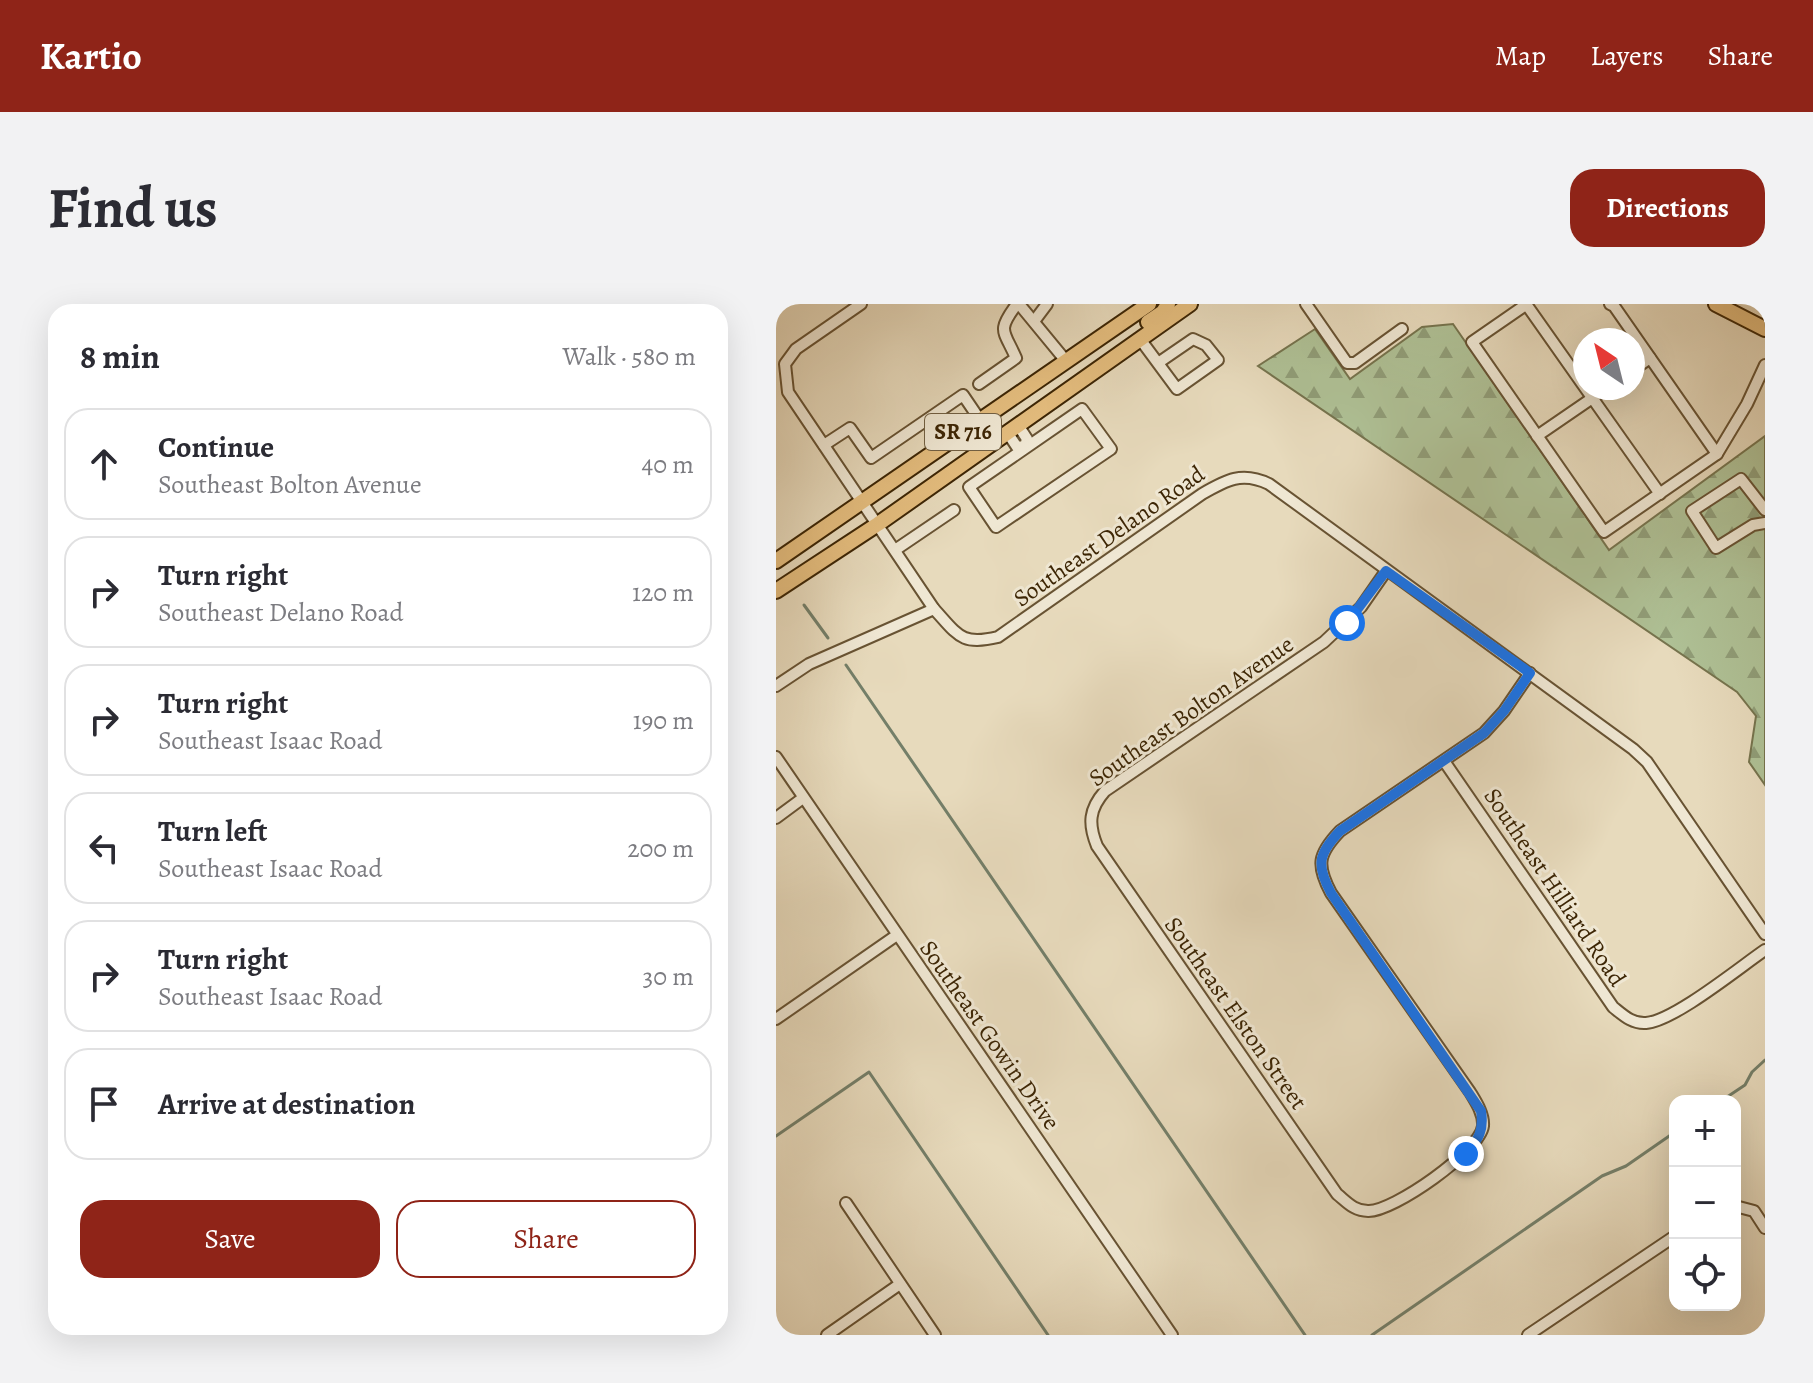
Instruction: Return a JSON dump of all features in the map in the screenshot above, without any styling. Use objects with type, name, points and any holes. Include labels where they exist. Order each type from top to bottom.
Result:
[{"type":"main road","name":"SR 716","points":[[776,561],[1149,304]]},
{"type":"main road","points":[[1109,361],[1115,345],[1163,312],[1168,304]]},
{"type":"main road","name":"SR 716","points":[[776,591],[878,524],[1190,304]]},
{"type":"main road","points":[[1716,304],[1765,329]]},
{"type":"street","name":"Southeast Delano Road","points":[[861,304],[796,349],[785,364],[788,392],[934,609],[959,635],[977,642],[998,637],[1202,494],[1235,477],[1255,477],[1269,484],[1530,673],[1647,762],[1765,934]]},
{"type":"street","points":[[979,384],[1016,358],[1003,331],[1003,323],[1018,304],[1035,320],[1066,361]]},
{"type":"street","points":[[1035,320],[1047,304]]},
{"type":"street","points":[[1306,304],[1347,363],[1355,363],[1402,329]]},
{"type":"street","points":[[1573,371],[1526,304],[1472,342],[1604,532],[1717,454],[1747,404],[1765,365]]},
{"type":"street","points":[[1610,304],[1717,454]]},
{"type":"street","points":[[1140,339],[1177,389],[1218,360],[1206,345],[1193,339],[1158,363]]},
{"type":"street","points":[[1645,362],[1650,358]]},
{"type":"street","points":[[824,445],[850,428],[871,458],[963,395],[980,420]]},
{"type":"street","points":[[1537,436],[1589,400]]},
{"type":"street","points":[[1593,400],[1660,494]]},
{"type":"street","points":[[1013,428],[1017,447],[1025,446],[1082,409],[1111,449],[996,527],[969,487],[1025,446]]},
{"type":"street","points":[[1765,510],[1741,479],[1692,511],[1716,548],[1753,525],[1765,523]]},
{"type":"street","points":[[895,550],[954,510]]},
{"type":"street","name":"Southeast Bolton Avenue","points":[[1090,818],[1095,802],[1105,791],[1324,642],[1361,607],[1386,571]]},
{"type":"street","points":[[776,686],[809,664],[934,609]]},
{"type":"street","points":[[1444,761],[1484,733],[1504,711],[1530,673]]},
{"type":"street","name":"Southeast Gowin Drive","points":[[776,757],[1172,1335]]},
{"type":"street","name":"Southeast Elston Street","points":[[1090,818],[1097,846],[1337,1194],[1354,1209],[1370,1212],[1393,1205],[1466,1154],[1478,1140],[1483,1126],[1481,1111],[1331,893],[1322,877],[1320,862],[1326,846],[1340,831],[1444,761]]},
{"type":"street","name":"Southeast Hilliard Road","points":[[1444,761],[1613,1007],[1629,1021],[1647,1023],[1670,1015],[1765,950]]},
{"type":"street","points":[[776,818],[803,798]]},
{"type":"street","points":[[776,1019],[897,935]]},
{"type":"street","points":[[846,1203],[935,1335]]},
{"type":"street","points":[[1741,1208],[1754,1211],[1765,1228]]},
{"type":"street","points":[[1528,1335],[1671,1239]]},
{"type":"street","points":[[827,1335],[900,1284]]},
{"type":"green space","points":[[1453,324],[1609,550],[1765,436],[1765,785],[1749,762],[1756,716],[1737,692],[1258,366],[1315,329],[1350,379],[1422,327]]},
{"type":"waterway","points":[[804,605],[828,638]]},
{"type":"waterway","points":[[846,665],[1305,1335]]},
{"type":"waterway","points":[[1730,1095],[1745,1085],[1752,1072],[1765,1060]]},
{"type":"waterway","points":[[776,1136],[869,1072],[1048,1335]]},
{"type":"waterway","points":[[1372,1335],[1602,1176],[1626,1166],[1669,1136]]},
{"type":"route","points":[[1347,623],[1386,571],[1530,673],[1504,711],[1484,733],[1340,831],[1326,846],[1320,862],[1322,877],[1331,893],[1481,1111],[1483,1126],[1478,1140],[1466,1154]]}]
